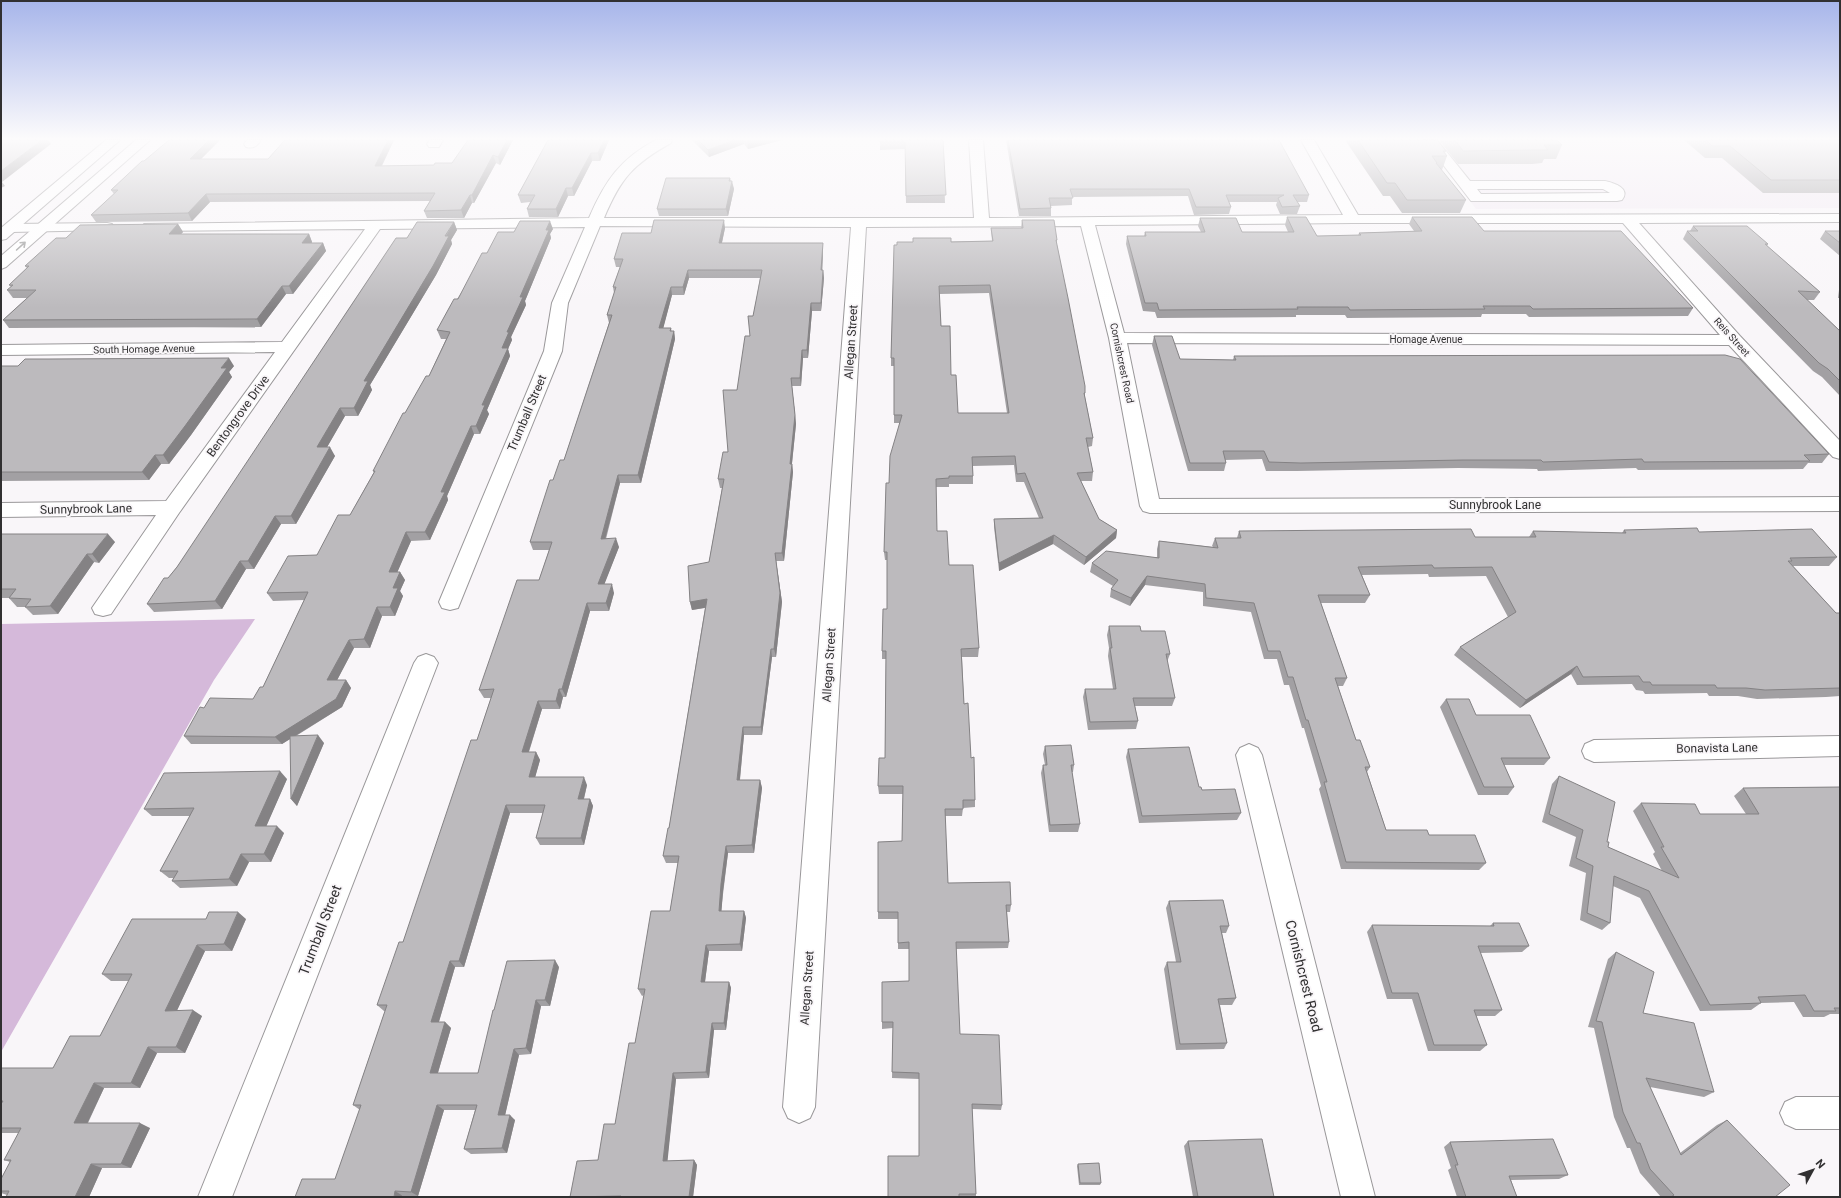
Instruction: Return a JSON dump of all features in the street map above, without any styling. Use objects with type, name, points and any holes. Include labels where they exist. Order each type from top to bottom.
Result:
[{"type":"street","points":[[6,232],[48,196]]},
{"type":"street","points":[[1,264],[79,196]]},
{"type":"street","name":"Trumball Street","points":[[450,602],[553,351],[560,303],[606,196]]},
{"type":"street","points":[[980,196],[982,221]]},
{"type":"street","points":[[1340,196],[1353,219]]},
{"type":"street","points":[[1476,198],[1618,196]]},
{"type":"street","points":[[1476,198],[1493,219]]},
{"type":"street","points":[[1663,204],[1660,207],[1672,219]]},
{"type":"street","points":[[1749,205],[1761,207],[1778,218]]},
{"type":"street","points":[[6,232],[42,228],[596,222],[859,223],[1353,219],[1840,218]]},
{"type":"street","name":"Reis Street","points":[[1628,219],[1734,340],[1840,453]]},
{"type":"street","name":"Cornishcrest Road","points":[[1087,222],[1117,338],[1150,506]]},
{"type":"street","name":"Allegan Street","points":[[799,1107],[859,223]]},
{"type":"street","name":"Bentongrove Drive","points":[[103,608],[172,508],[376,224]]},
{"type":"street","name":"Homage Avenue","points":[[1117,338],[1734,340]]},
{"type":"street","name":"South Homage Avenue","points":[[1,350],[288,347]]},
{"type":"street","name":"Sunnybrook Lane","points":[[1150,506],[1840,504]]},
{"type":"street","name":"Sunnybrook Lane","points":[[1,510],[172,508]]},
{"type":"street","name":"Trumball Street","points":[[215,1197],[426,663]]},
{"type":"street","name":"Bonavista Lane","points":[[1594,751],[1840,746]]},
{"type":"street","name":"Cornishcrest Road","points":[[1249,755],[1358,1197]]},
{"type":"street","points":[[1796,1113],[1840,1113]]},
{"type":"shaded area","points":[[1466,196],[1840,196],[1840,208],[1476,209]]},
{"type":"shaded area","points":[[255,619],[214,680],[1,1052],[1,624]]},
{"type":"building","points":[[112,196],[204,196],[188,213],[91,215]]},
{"type":"building","points":[[433,196],[469,196],[461,210],[424,211]]},
{"type":"building","points":[[534,196],[562,196],[556,209],[527,209]]},
{"type":"building","points":[[661,196],[729,196],[726,209],[657,209]]},
{"type":"building","points":[[1018,196],[1072,196],[1073,198],[1049,198],[1051,208],[1020,209]]},
{"type":"building","points":[[1192,196],[1226,196],[1231,207],[1196,207]]},
{"type":"building","points":[[1282,196],[1294,196],[1300,206],[1282,207],[1278,198]]},
{"type":"building","points":[[1404,196],[1463,196],[1466,200],[1407,200]]},
{"type":"building","points":[[1287,217],[1306,217],[1317,236],[1422,231],[1412,217],[1472,217],[1484,231],[1621,231],[1693,308],[1533,309],[1530,306],[1483,306],[1485,309],[1350,310],[1348,307],[1297,307],[1298,309],[1159,310],[1157,303],[1145,303],[1127,236],[1146,236],[1145,232],[1205,232],[1200,218],[1236,218],[1242,232],[1294,232]]},
{"type":"building","points":[[654,220],[724,220],[719,243],[823,243],[821,303],[811,303],[807,350],[802,350],[800,378],[791,378],[795,415],[790,464],[792,464],[782,553],[775,553],[780,593],[774,649],[771,649],[761,727],[743,727],[737,780],[760,780],[752,845],[726,846],[721,884],[719,911],[744,911],[740,944],[706,945],[701,982],[729,982],[724,1023],[712,1023],[706,1072],[673,1073],[663,1161],[694,1160],[689,1197],[570,1197],[577,1161],[598,1160],[604,1124],[615,1124],[629,1043],[635,1043],[645,989],[638,989],[651,911],[670,911],[679,856],[663,856],[707,599],[690,602],[688,566],[709,562],[724,479],[718,479],[723,452],[728,452],[723,390],[737,390],[745,336],[750,336],[748,316],[753,316],[762,270],[688,270],[683,287],[671,287],[659,328],[671,328],[670,331],[674,331],[638,475],[618,475],[601,539],[616,538],[598,584],[612,584],[606,603],[587,603],[562,689],[559,689],[556,701],[538,701],[522,752],[536,752],[529,777],[584,777],[578,799],[590,799],[581,838],[536,838],[545,805],[506,805],[459,961],[450,961],[431,1022],[445,1022],[430,1073],[478,1073],[493,1010],[507,961],[555,960],[545,1000],[536,1000],[526,1048],[514,1049],[498,1115],[510,1115],[502,1148],[464,1149],[477,1105],[437,1105],[411,1192],[395,1191],[394,1197],[295,1197],[302,1179],[335,1179],[361,1105],[353,1105],[387,1005],[377,1005],[399,942],[403,942],[471,740],[477,740],[494,689],[479,690],[517,580],[539,580],[552,542],[530,542],[550,480],[553,480],[560,460],[564,460],[612,315],[607,315],[616,287],[613,287],[623,259],[614,259],[622,233],[651,233]]},
{"type":"building","points":[[1022,220],[1054,220],[1056,240],[1085,386],[1084,393],[1093,438],[1086,438],[1093,472],[1077,473],[1099,519],[1117,530],[1086,557],[1054,535],[999,563],[994,519],[1043,518],[1025,473],[1017,474],[1015,456],[972,457],[973,476],[949,476],[949,478],[936,479],[937,531],[947,531],[949,565],[973,565],[979,648],[961,649],[964,704],[968,703],[971,758],[974,757],[975,800],[963,800],[963,809],[945,809],[948,883],[1010,882],[1011,905],[1006,905],[1009,942],[956,942],[960,1034],[999,1035],[1002,1105],[972,1104],[976,1194],[959,1194],[959,1197],[888,1197],[888,1156],[919,1156],[919,1073],[892,1072],[893,1022],[882,1022],[882,982],[909,981],[909,942],[898,943],[898,912],[878,912],[878,842],[902,841],[903,786],[878,786],[879,758],[885,758],[886,651],[882,651],[883,609],[887,609],[887,552],[884,552],[886,483],[889,483],[890,456],[902,415],[894,415],[894,358],[891,358],[894,245],[897,245],[897,242],[913,242],[913,238],[951,238],[951,242],[993,241],[991,228],[1023,228]],"holes":[[[990,285],[1009,413],[958,413],[956,375],[951,375],[950,326],[941,326],[939,286]]]},
{"type":"building","points":[[520,221],[550,221],[546,230],[549,230],[520,297],[523,297],[507,332],[509,332],[502,348],[508,348],[482,405],[485,405],[476,426],[471,426],[441,492],[445,492],[425,532],[406,532],[389,572],[400,572],[393,588],[398,588],[390,607],[377,607],[364,639],[349,640],[327,680],[346,680],[336,699],[275,737],[184,736],[200,707],[204,708],[210,698],[253,699],[260,687],[263,687],[308,592],[267,593],[288,556],[317,555],[338,515],[350,515],[375,471],[373,471],[403,413],[405,413],[426,376],[429,376],[450,332],[437,330],[454,299],[458,299],[482,253],[487,253],[498,232],[514,232]]},
{"type":"building","points":[[417,222],[454,222],[445,236],[449,236],[433,266],[364,381],[368,381],[354,408],[340,408],[317,447],[330,447],[291,516],[275,516],[248,561],[240,561],[215,601],[147,604],[164,578],[168,578],[177,567],[396,238],[407,238]]},
{"type":"building","points":[[178,224],[169,234],[309,234],[302,243],[323,243],[289,286],[282,286],[257,319],[3,320],[36,290],[7,290],[13,285],[9,285],[29,266],[25,266],[56,238],[66,238],[80,225]]},
{"type":"building","points":[[1693,226],[1747,226],[1768,244],[1765,244],[1820,292],[1798,291],[1840,331],[1840,381],[1828,369],[1819,363],[1687,231],[1698,231]]},
{"type":"building","points":[[1825,231],[1840,231],[1840,243]]},
{"type":"building","points":[[1154,336],[1172,336],[1180,359],[1236,360],[1234,356],[1725,355],[1740,359],[1829,454],[1804,455],[1810,461],[1644,462],[1642,459],[1543,462],[1541,460],[1463,460],[1301,463],[1269,462],[1264,451],[1223,451],[1226,463],[1190,463]]},
{"type":"building","points":[[229,358],[221,368],[227,368],[163,455],[155,455],[142,472],[1,472],[1,366],[18,366],[25,359]]},
{"type":"building","points":[[1697,528],[1699,532],[1812,529],[1837,557],[1790,558],[1792,561],[1788,561],[1836,613],[1840,613],[1840,688],[1765,690],[1746,688],[1717,688],[1715,685],[1652,685],[1650,682],[1643,682],[1639,676],[1583,677],[1577,666],[1526,700],[1460,647],[1516,612],[1492,567],[1434,568],[1432,565],[1358,567],[1370,595],[1318,595],[1347,678],[1335,678],[1356,740],[1360,740],[1370,767],[1365,767],[1386,830],[1427,830],[1429,835],[1475,835],[1486,863],[1346,862],[1324,782],[1327,782],[1293,677],[1288,677],[1280,651],[1268,651],[1254,603],[1206,598],[1205,584],[1147,576],[1131,598],[1111,589],[1118,580],[1092,563],[1106,551],[1159,558],[1159,541],[1218,548],[1215,538],[1241,538],[1239,531],[1471,529],[1475,537],[1536,537],[1533,531],[1626,533],[1624,530]]},
{"type":"building","points":[[1,534],[108,534],[92,554],[87,554],[50,606],[25,607],[31,599],[9,598],[16,589],[1,589]]},
{"type":"building","points":[[1109,626],[1140,626],[1141,631],[1165,631],[1170,654],[1166,654],[1175,698],[1133,698],[1138,721],[1090,722],[1085,689],[1116,689],[1110,648],[1112,648]]},
{"type":"building","points":[[1446,699],[1469,699],[1476,715],[1530,715],[1550,758],[1501,758],[1514,787],[1484,787]]},
{"type":"building","points":[[318,735],[291,799],[290,736]]},
{"type":"building","points":[[1071,745],[1074,765],[1071,765],[1080,824],[1050,825],[1043,765],[1047,765],[1045,746]]},
{"type":"building","points":[[1189,747],[1199,787],[1201,787],[1202,790],[1235,789],[1241,813],[1142,816],[1128,749]]},
{"type":"building","points":[[280,771],[255,826],[277,826],[264,854],[241,854],[229,879],[172,881],[178,871],[160,871],[194,808],[144,809],[164,773]]},
{"type":"building","points":[[1559,776],[1615,802],[1607,842],[1609,842],[1608,847],[1679,878],[1661,847],[1664,847],[1641,803],[1695,804],[1700,814],[1759,814],[1743,788],[1840,787],[1840,1008],[1834,1008],[1836,1011],[1814,1011],[1805,995],[1758,997],[1761,1003],[1710,1005],[1649,891],[1614,876],[1610,923],[1587,913],[1593,866],[1576,858],[1583,830],[1549,814]]},
{"type":"building","points":[[1223,900],[1229,926],[1220,926],[1236,998],[1218,999],[1227,1043],[1180,1044],[1167,962],[1181,962],[1169,901]]},
{"type":"building","points":[[209,912],[238,912],[224,944],[197,945],[165,1011],[193,1010],[176,1047],[148,1047],[131,1083],[94,1083],[74,1123],[140,1123],[121,1164],[91,1164],[75,1197],[6,1197],[9,1191],[1,1191],[1,1179],[11,1160],[4,1160],[21,1128],[1,1128],[1,1104],[3,1101],[1,1101],[1,1068],[53,1068],[70,1036],[100,1036],[132,974],[102,974],[132,919],[206,919]]},
{"type":"building","points":[[1493,923],[1519,923],[1529,946],[1478,946],[1502,1010],[1474,1010],[1487,1045],[1434,1045],[1418,993],[1392,993],[1372,925],[1494,926]]},
{"type":"building","points":[[1616,952],[1654,972],[1643,1013],[1694,1023],[1714,1092],[1646,1078],[1681,1155],[1727,1120],[1790,1185],[1775,1197],[1671,1197],[1674,1195],[1650,1169],[1640,1143],[1637,1143],[1623,1112],[1602,1022],[1596,1021]]},
{"type":"building","points":[[1262,1139],[1274,1197],[1198,1197],[1188,1141]]},
{"type":"building","points":[[1553,1139],[1568,1175],[1509,1176],[1517,1197],[1466,1197],[1455,1165],[1458,1165],[1450,1142]]},
{"type":"building","points":[[1099,1163],[1101,1183],[1080,1183],[1078,1164]]}]
